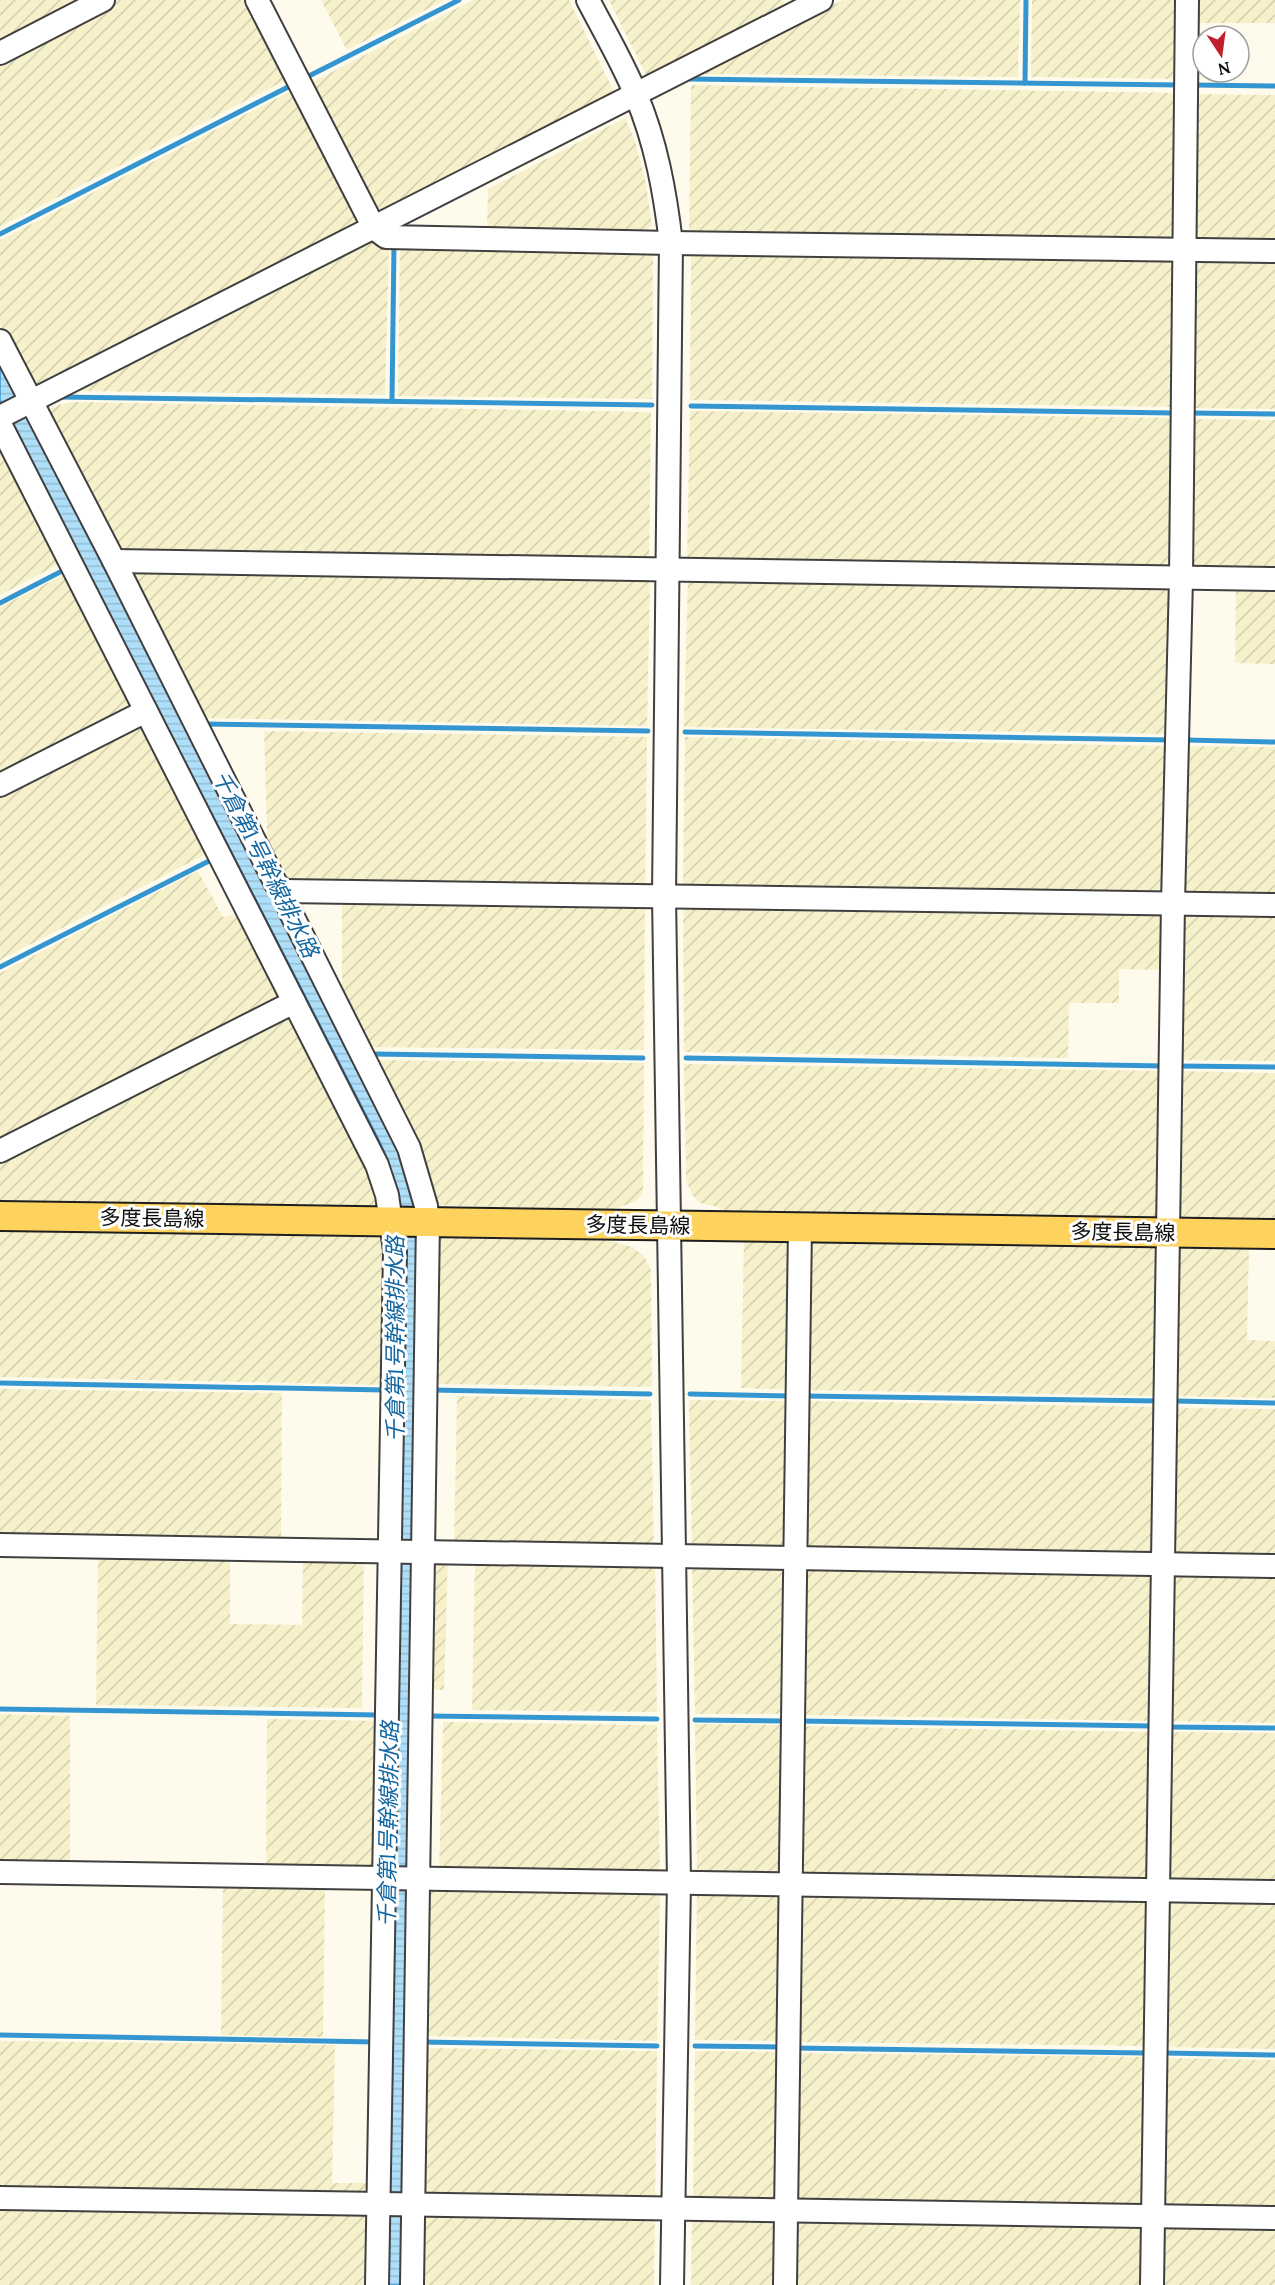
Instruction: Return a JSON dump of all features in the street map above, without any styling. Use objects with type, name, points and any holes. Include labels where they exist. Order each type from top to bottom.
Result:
[{"type":"main road","name":"多度長島線","points":[[0,1216],[1275,1234]]},
{"type":"street","points":[[0,53],[103,0]]},
{"type":"street","points":[[257,0],[374,228],[386,237],[1275,251]]},
{"type":"street","points":[[588,0],[636,95],[652,142],[664,189],[671,243],[664,896],[679,1882],[672,2285]]},
{"type":"street","points":[[378,2285],[382,2204],[388,1877],[407,1551],[410,1221],[387,1195],[377,1166],[1,419],[636,95],[795,6],[821,0]]},
{"type":"street","points":[[1152,2285],[1173,903],[1181,578],[1187,0]]},
{"type":"street","points":[[0,341],[29,403],[114,561],[276,884],[284,891],[290,911],[408,1148],[423,1196],[395,1251],[407,1551],[416,1878],[412,2285]]},
{"type":"street","points":[[114,561],[1275,579]]},
{"type":"street","points":[[0,785],[146,711]]},
{"type":"street","points":[[284,891],[1275,904]]},
{"type":"street","points":[[0,1151],[294,1002]]},
{"type":"street","points":[[785,2285],[800,1227]]},
{"type":"street","points":[[0,1545],[1275,1566]]},
{"type":"street","points":[[0,1872],[1275,1892]]},
{"type":"street","points":[[0,2198],[1275,2218]]},
{"type":"shaded area","points":[[0,0],[84,0],[0,44]]},
{"type":"shaded area","points":[[118,0],[250,0],[290,78],[0,227],[0,61]]},
{"type":"shaded area","points":[[321,0],[445,0],[347,50]]},
{"type":"shaded area","points":[[473,0],[569,0],[616,96],[375,216],[306,85]]},
{"type":"shaded area","points":[[609,0],[782,0],[787,9],[647,77]]},
{"type":"shaded area","points":[[843,0],[1020,0],[1018,77],[703,74],[703,70]]},
{"type":"shaded area","points":[[1032,0],[1180,0],[1179,79],[1031,77]]},
{"type":"shaded area","points":[[1193,0],[1275,0],[1275,23],[1193,23]]},
{"type":"shaded area","points":[[691,85],[1178,93],[1176,235],[1171,240],[689,235]]},
{"type":"shaded area","points":[[295,89],[363,223],[34,391],[0,325],[0,240]]},
{"type":"shaded area","points":[[1195,94],[1275,95],[1275,242],[1192,241]]},
{"type":"shaded area","points":[[625,118],[635,141],[646,184],[652,225],[644,233],[487,232],[488,189]]},
{"type":"shaded area","points":[[361,242],[389,243],[385,395],[73,391]]},
{"type":"shaded area","points":[[400,243],[653,254],[652,399],[398,396]]},
{"type":"shaded area","points":[[691,250],[1172,257],[1177,262],[1174,407],[690,400]]},
{"type":"shaded area","points":[[1197,257],[1275,258],[1275,409],[1190,408],[1191,262]]},
{"type":"shaded area","points":[[74,402],[651,412],[649,559],[124,551],[114,546],[43,411]]},
{"type":"shaded area","points":[[690,411],[1174,418],[1172,565],[1167,569],[687,560]]},
{"type":"shaded area","points":[[1188,419],[1275,420],[1275,570],[1190,570]]},
{"type":"shaded area","points":[[0,438],[63,562],[0,595]]},
{"type":"shaded area","points":[[129,566],[650,576],[647,726],[199,718]]},
{"type":"shaded area","points":[[69,572],[135,705],[0,778],[0,607]]},
{"type":"shaded area","points":[[688,575],[1170,584],[1169,734],[684,727]]},
{"type":"shaded area","points":[[1236,586],[1275,586],[1275,664],[1235,663]]},
{"type":"shaded area","points":[[139,720],[212,851],[0,960],[0,791]]},
{"type":"shaded area","points":[[264,731],[647,737],[645,885],[283,880],[264,838],[267,831]]},
{"type":"shaded area","points":[[685,737],[1169,746],[1167,891],[1161,894],[683,887]]},
{"type":"shaded area","points":[[1181,746],[1275,747],[1275,897],[1183,896]]},
{"type":"shaded area","points":[[198,871],[223,917],[243,912],[287,995],[0,1146],[0,973]]},
{"type":"shaded area","points":[[342,897],[645,901],[644,1050],[365,1047],[342,1001]]},
{"type":"shaded area","points":[[683,900],[1162,908],[1167,970],[1119,969],[1119,1003],[1069,1003],[1068,1058],[684,1052]]},
{"type":"shaded area","points":[[1275,910],[1275,1061],[1177,1060],[1178,914]]},
{"type":"shaded area","points":[[294,1011],[382,1197],[377,1208],[0,1204],[0,1156]]},
{"type":"shaded area","points":[[370,1060],[644,1063],[643,1193],[635,1202],[610,1210],[431,1205]]},
{"type":"shaded area","points":[[684,1064],[1163,1071],[1163,1215],[1154,1224],[729,1216],[718,1207],[700,1203],[692,1195],[686,1180]]},
{"type":"shaded area","points":[[1176,1071],[1275,1073],[1275,1225],[1180,1222],[1176,1218]]},
{"type":"shaded area","points":[[0,1226],[383,1231],[389,1250],[388,1385],[0,1377]]},
{"type":"shaded area","points":[[438,1233],[608,1235],[614,1242],[632,1247],[644,1256],[651,1270],[652,1387],[432,1384]]},
{"type":"shaded area","points":[[744,1239],[795,1239],[792,1390],[741,1388]]},
{"type":"shaded area","points":[[805,1239],[1163,1247],[1160,1396],[802,1390]]},
{"type":"shaded area","points":[[1177,1246],[1249,1248],[1247,1340],[1275,1341],[1275,1398],[1173,1396]]},
{"type":"shaded area","points":[[0,1389],[282,1393],[281,1544],[0,1540]]},
{"type":"shaded area","points":[[457,1396],[651,1400],[654,1550],[454,1547]]},
{"type":"shaded area","points":[[689,1400],[792,1401],[790,1551],[692,1549]]},
{"type":"shaded area","points":[[802,1401],[1160,1407],[1158,1554],[800,1552]]},
{"type":"shaded area","points":[[1174,1408],[1275,1409],[1275,1559],[1172,1557]]},
{"type":"shaded area","points":[[98,1553],[230,1555],[230,1624],[302,1625],[303,1555],[364,1556],[362,1708],[96,1705]]},
{"type":"shaded area","points":[[430,1558],[448,1558],[444,1690],[427,1689]]},
{"type":"shaded area","points":[[475,1559],[655,1562],[657,1712],[472,1710]]},
{"type":"shaded area","points":[[692,1563],[788,1563],[786,1714],[695,1714]]},
{"type":"shaded area","points":[[799,1564],[1156,1571],[1153,1721],[797,1715]]},
{"type":"shaded area","points":[[1173,1570],[1275,1572],[1275,1723],[1169,1721]]},
{"type":"shaded area","points":[[0,1714],[70,1716],[70,1869],[0,1868]]},
{"type":"shaded area","points":[[267,1719],[382,1721],[381,1869],[266,1872]]},
{"type":"shaded area","points":[[443,1722],[657,1725],[660,1875],[439,1873]]},
{"type":"shaded area","points":[[695,1724],[787,1725],[780,1877],[697,1875]]},
{"type":"shaded area","points":[[797,1726],[1153,1732],[1151,1881],[799,1878]]},
{"type":"shaded area","points":[[1169,1732],[1275,1733],[1275,1885],[1171,1883],[1166,1878]]},
{"type":"shaded area","points":[[223,1882],[325,1883],[323,2037],[221,2035]]},
{"type":"shaded area","points":[[660,1888],[657,2041],[423,2036],[425,1889]]},
{"type":"shaded area","points":[[697,1888],[785,1890],[783,2041],[695,2040]]},
{"type":"shaded area","points":[[795,1893],[1151,1895],[1148,2046],[792,2042]]},
{"type":"shaded area","points":[[1275,1897],[1275,2049],[1163,2047],[1165,1899]]},
{"type":"shaded area","points":[[0,2041],[335,2045],[332,2183],[375,2183],[371,2196],[0,2191]]},
{"type":"shaded area","points":[[421,2048],[657,2051],[655,2201],[419,2197]]},
{"type":"shaded area","points":[[695,2051],[782,2052],[783,2203],[693,2202]]},
{"type":"shaded area","points":[[793,2053],[1147,2057],[1145,2210],[791,2203]]},
{"type":"shaded area","points":[[1163,2058],[1275,2060],[1275,2211],[1161,2210]]},
{"type":"shaded area","points":[[0,2204],[372,2209],[370,2285],[0,2285]]},
{"type":"shaded area","points":[[655,2213],[654,2285],[420,2285],[421,2215]]},
{"type":"shaded area","points":[[692,2213],[780,2215],[779,2285],[691,2285]]},
{"type":"shaded area","points":[[790,2218],[1144,2221],[1144,2285],[789,2285]]},
{"type":"shaded area","points":[[1160,2222],[1275,2224],[1275,2285],[1159,2285]]},
{"type":"water","points":[[0,360],[397,1141],[419,1222],[404,2285],[389,2285],[406,1250],[397,1194],[390,1166],[379,1140],[0,400]]},
{"type":"waterway","points":[[305,78],[459,0]]},
{"type":"waterway","points":[[1025,83],[1026,0]]},
{"type":"waterway","points":[[690,79],[1179,85]]},
{"type":"waterway","points":[[0,234],[292,85]]},
{"type":"waterway","points":[[1195,85],[1275,86]]},
{"type":"waterway","points":[[392,401],[394,245]]},
{"type":"waterway","points":[[60,397],[652,405]]},
{"type":"waterway","points":[[691,406],[1173,413]]},
{"type":"waterway","points":[[1190,413],[1275,414]]},
{"type":"waterway","points":[[0,603],[64,570]]},
{"type":"waterway","points":[[203,724],[648,731]]},
{"type":"waterway","points":[[685,732],[1170,740]]},
{"type":"waterway","points":[[1186,740],[1275,742]]},
{"type":"waterway","points":[[0,967],[211,860]]},
{"type":"waterway","points":[[373,1054],[643,1058]]},
{"type":"waterway","points":[[686,1058],[1165,1066]]},
{"type":"waterway","points":[[1179,1066],[1275,1067]]},
{"type":"waterway","name":"千倉第1号幹線排水路","points":[[0,1383],[385,1390]]},
{"type":"waterway","points":[[432,1390],[650,1394]]},
{"type":"waterway","points":[[690,1394],[792,1396]]},
{"type":"waterway","points":[[804,1396],[1158,1401]]},
{"type":"waterway","points":[[1175,1401],[1275,1403]]},
{"type":"waterway","name":"千倉第1号幹線排水路","points":[[0,1709],[379,1715]]},
{"type":"waterway","points":[[428,1716],[657,1719]]},
{"type":"waterway","points":[[695,1720],[786,1721]]},
{"type":"waterway","points":[[797,1721],[1153,1726]]},
{"type":"waterway","points":[[1169,1727],[1275,1728]]},
{"type":"waterway","points":[[0,2035],[375,2042]]},
{"type":"waterway","points":[[422,2042],[657,2046]]},
{"type":"waterway","points":[[695,2046],[782,2047]]},
{"type":"waterway","points":[[794,2048],[1146,2053]]},
{"type":"waterway","points":[[1165,2053],[1275,2055]]}]
